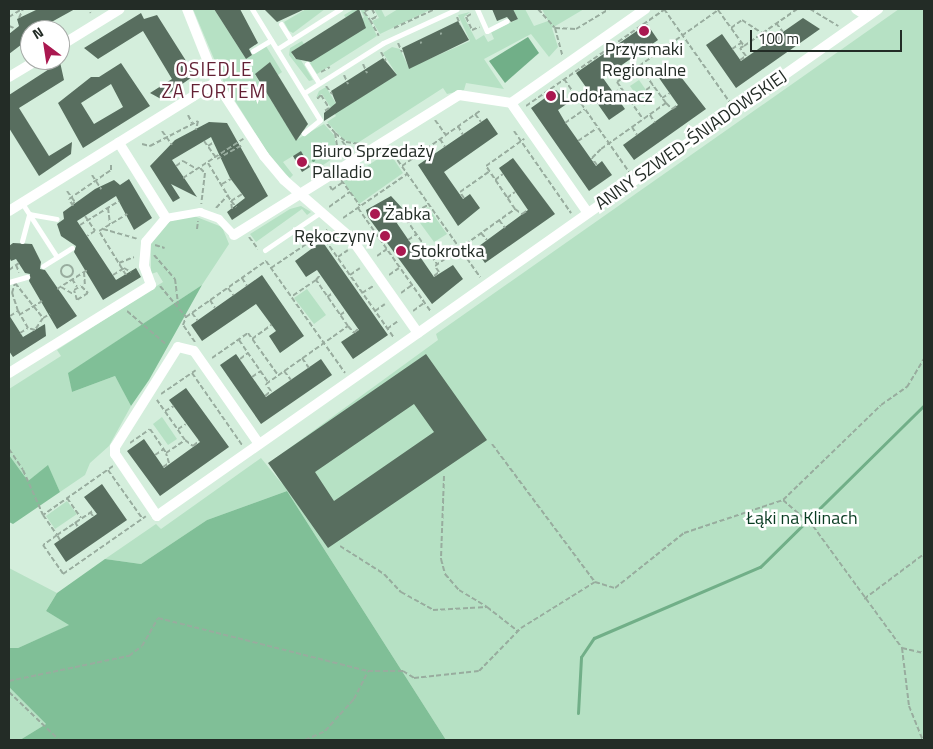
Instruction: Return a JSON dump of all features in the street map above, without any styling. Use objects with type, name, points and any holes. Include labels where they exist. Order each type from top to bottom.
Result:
[{"type":"street","points":[[70,40],[120,9]]},
{"type":"street","points":[[186,9],[216,82],[274,170],[336,223],[362,251],[418,333]]},
{"type":"street","points":[[9,373],[151,285],[144,266],[146,242],[166,218],[200,212],[219,219],[234,235],[429,111],[459,94],[511,103],[645,9]]},
{"type":"street","points":[[856,9],[867,16]]},
{"type":"street","name":"ANNY SZWED-ŚNIADOWSKIEJ","points":[[153,510],[157,516],[878,9]]},
{"type":"street","points":[[9,77],[21,70]]},
{"type":"street","points":[[9,211],[216,82]]},
{"type":"street","name":"ANNY SZWED-ŚNIADOWSKIEJ","points":[[511,103],[588,213]]},
{"type":"street","points":[[119,142],[166,218]]},
{"type":"street","points":[[153,510],[119,462],[115,446],[174,350],[190,348],[258,444]]},
{"type":"lane","points":[[252,9],[320,120],[304,133]]},
{"type":"lane","points":[[277,49],[340,9]]},
{"type":"lane","points":[[477,9],[487,31],[507,21]]},
{"type":"lane","points":[[304,93],[317,81],[383,43],[456,12]]},
{"type":"lane","points":[[282,24],[291,40]]},
{"type":"lane","points":[[253,51],[271,40]]},
{"type":"lane","points":[[307,64],[317,81]]},
{"type":"lane","points":[[22,203],[57,257]]},
{"type":"lane","points":[[266,250],[322,211]]},
{"type":"lane","points":[[29,214],[57,219]]},
{"type":"lane","points":[[22,240],[29,214]]},
{"type":"lane","points":[[43,266],[72,248]]},
{"type":"lane","points":[[12,282],[27,277]]},
{"type":"path","points":[[9,17],[23,9]]},
{"type":"path","points":[[19,18],[23,9]]},
{"type":"path","points":[[370,20],[376,17],[371,9],[364,12],[386,49]]},
{"type":"path","points":[[372,40],[435,9]]},
{"type":"path","points":[[538,9],[555,28],[563,66]]},
{"type":"path","points":[[555,28],[576,29],[609,9]]},
{"type":"path","points":[[517,112],[664,9],[735,109]]},
{"type":"path","points":[[740,60],[746,56],[740,48],[794,9]]},
{"type":"path","points":[[810,9],[839,27]]},
{"type":"path","points":[[643,119],[617,82],[639,66],[718,10],[744,46]]},
{"type":"path","points":[[450,18],[456,12],[465,11],[473,14],[466,17],[472,30],[480,27],[482,31]]},
{"type":"path","points":[[456,12],[460,24]]},
{"type":"path","points":[[731,28],[742,20],[762,33]]},
{"type":"path","points":[[776,23],[783,32]]},
{"type":"path","points":[[9,26],[14,28]]},
{"type":"path","points":[[417,34],[421,42]]},
{"type":"path","points":[[758,35],[765,44]]},
{"type":"path","points":[[375,56],[404,40]]},
{"type":"path","points":[[732,49],[742,42]]},
{"type":"path","points":[[398,43],[402,52]]},
{"type":"path","points":[[380,52],[386,61]]},
{"type":"path","points":[[357,67],[369,60]]},
{"type":"path","points":[[363,63],[368,71]]},
{"type":"path","points":[[317,81],[334,64]]},
{"type":"path","points":[[639,66],[666,103],[672,109],[678,105]]},
{"type":"path","points":[[338,78],[350,71]]},
{"type":"path","points":[[344,75],[349,84]]},
{"type":"path","points":[[564,79],[635,180]]},
{"type":"path","points":[[324,121],[327,119],[323,112],[329,108],[322,95],[315,98],[332,82]]},
{"type":"path","points":[[646,90],[653,85]]},
{"type":"path","points":[[326,86],[332,94]]},
{"type":"path","points":[[614,94],[622,88]]},
{"type":"path","points":[[662,98],[670,93]]},
{"type":"path","points":[[630,101],[637,96]]},
{"type":"path","points":[[597,165],[592,158],[609,143],[666,103]]},
{"type":"path","points":[[402,166],[487,106]]},
{"type":"path","points":[[565,123],[585,109]]},
{"type":"path","points":[[429,111],[446,135]]},
{"type":"path","points":[[475,114],[481,122]]},
{"type":"path","points":[[650,115],[655,122]]},
{"type":"path","points":[[142,144],[148,147],[193,124],[199,123],[195,128],[193,124],[188,116]]},
{"type":"path","points":[[458,126],[463,134]]},
{"type":"path","points":[[578,141],[598,127]]},
{"type":"path","points":[[632,127],[637,135]]},
{"type":"path","points":[[329,128],[348,149]]},
{"type":"path","points":[[162,131],[172,145]]},
{"type":"path","points":[[514,131],[572,215]]},
{"type":"path","points":[[335,133],[339,154]]},
{"type":"path","points":[[528,210],[522,214],[515,209],[486,166],[533,134]]},
{"type":"path","points":[[183,178],[245,138]]},
{"type":"path","points":[[340,138],[363,144]]},
{"type":"path","points":[[440,139],[445,147]]},
{"type":"path","points":[[384,140],[486,285]]},
{"type":"path","points":[[204,141],[214,158]]},
{"type":"path","points":[[207,147],[214,142]]},
{"type":"path","points":[[214,158],[242,145]]},
{"type":"path","points":[[426,149],[432,157]]},
{"type":"path","points":[[176,166],[183,162],[205,173],[202,194]]},
{"type":"path","points":[[208,162],[231,201],[236,206]]},
{"type":"path","points":[[72,197],[112,170],[111,163]]},
{"type":"path","points":[[464,198],[460,192],[489,172]]},
{"type":"path","points":[[271,268],[407,174]]},
{"type":"path","points":[[495,180],[503,174]]},
{"type":"path","points":[[92,175],[101,189]]},
{"type":"path","points":[[222,185],[231,179]]},
{"type":"path","points":[[328,184],[332,190],[342,182],[350,192],[374,231],[436,320]]},
{"type":"path","points":[[67,190],[72,197],[72,205]]},
{"type":"path","points":[[322,211],[350,192]]},
{"type":"path","points":[[507,198],[516,192]]},
{"type":"path","points":[[231,201],[242,194]]},
{"type":"path","points":[[217,207],[228,195]]},
{"type":"path","points":[[80,226],[119,201]]},
{"type":"path","points":[[231,201],[232,209]]},
{"type":"path","points":[[406,220],[428,204]]},
{"type":"path","points":[[108,208],[110,224]]},
{"type":"path","points":[[437,264],[515,209]]},
{"type":"path","points":[[101,230],[127,214]]},
{"type":"path","points":[[85,216],[95,231]]},
{"type":"path","points":[[396,222],[403,217],[429,252],[437,264],[435,266],[439,272],[434,276]]},
{"type":"path","points":[[499,220],[505,228]]},
{"type":"path","points":[[243,229],[344,371]]},
{"type":"path","points":[[101,230],[126,275]]},
{"type":"path","points":[[87,236],[101,230],[128,237]]},
{"type":"path","points":[[361,240],[374,231]]},
{"type":"path","points":[[482,232],[487,240]]},
{"type":"path","points":[[321,234],[392,336]]},
{"type":"path","points":[[408,240],[416,234]]},
{"type":"path","points":[[337,257],[350,248]]},
{"type":"path","points":[[374,258],[387,249]]},
{"type":"path","points":[[150,250],[175,279],[181,315],[186,317]]},
{"type":"path","points":[[421,258],[429,252]]},
{"type":"path","points":[[119,263],[136,256]]},
{"type":"path","points":[[199,346],[183,325],[186,317],[266,261]]},
{"type":"path","points":[[9,270],[19,263]]},
{"type":"path","points":[[70,277],[73,268],[64,266],[61,274],[70,277],[77,287]]},
{"type":"path","points":[[350,275],[364,266]]},
{"type":"path","points":[[387,276],[400,267]]},
{"type":"path","points":[[123,269],[131,272]]},
{"type":"path","points":[[113,275],[123,269]]},
{"type":"path","points":[[57,289],[88,270]]},
{"type":"path","points":[[61,287],[73,294],[77,300],[88,293],[85,287],[84,272]]},
{"type":"path","points":[[291,297],[316,280],[320,275]]},
{"type":"path","points":[[242,278],[247,286]]},
{"type":"path","points":[[316,280],[354,333],[358,329]]},
{"type":"path","points":[[12,282],[43,318]]},
{"type":"path","points":[[12,282],[12,293],[19,315],[28,328]]},
{"type":"path","points":[[362,293],[376,284]]},
{"type":"path","points":[[151,285],[163,287],[178,304]]},
{"type":"path","points":[[399,295],[412,285]]},
{"type":"path","points":[[77,287],[85,287]]},
{"type":"path","points":[[73,294],[77,287]]},
{"type":"path","points":[[228,288],[233,295]]},
{"type":"path","points":[[328,296],[333,293]]},
{"type":"path","points":[[210,300],[215,308]]},
{"type":"path","points":[[19,315],[42,301]]},
{"type":"path","points":[[375,311],[388,302]]},
{"type":"path","points":[[411,312],[424,303]]},
{"type":"path","points":[[119,305],[174,350]]},
{"type":"path","points":[[10,316],[18,311]]},
{"type":"path","points":[[340,315],[346,311]]},
{"type":"path","points":[[192,313],[198,320]]},
{"type":"path","points":[[20,333],[28,328],[40,326],[43,318],[50,314]]},
{"type":"path","points":[[387,328],[401,319]]},
{"type":"path","points":[[252,339],[272,326]]},
{"type":"path","points":[[268,382],[348,326]]},
{"type":"path","points":[[204,354],[209,361],[248,333],[278,376]]},
{"type":"path","points":[[239,340],[268,382],[271,391],[265,396]]},
{"type":"path","points":[[240,360],[248,353]]},
{"type":"path","points":[[302,358],[309,368]]},
{"type":"path","points":[[492,444],[595,582],[616,588],[684,533],[784,500],[881,405],[906,387],[924,359]]},
{"type":"path","points":[[199,442],[193,446],[185,440],[155,397],[203,365]]},
{"type":"path","points":[[252,377],[261,371]]},
{"type":"path","points":[[284,371],[291,380]]},
{"type":"path","points":[[192,373],[244,446]]},
{"type":"path","points":[[166,411],[174,406]]},
{"type":"path","points":[[178,429],[186,424]]},
{"type":"path","points":[[122,448],[150,429],[166,453],[169,463],[163,467]]},
{"type":"path","points":[[166,453],[185,440]]},
{"type":"path","points":[[9,449],[23,470],[43,515],[60,540]]},
{"type":"path","points":[[155,455],[164,450]]},
{"type":"path","points":[[43,515],[119,462]]},
{"type":"path","points":[[108,470],[142,518]]},
{"type":"path","points":[[444,476],[441,559],[445,574],[458,590],[487,607],[518,631]]},
{"type":"path","points":[[67,498],[81,518]]},
{"type":"path","points":[[784,500],[813,526],[864,599],[902,648],[909,706],[923,740]]},
{"type":"path","points":[[94,510],[43,545],[63,574],[153,510]]},
{"type":"path","points":[[90,512],[93,516]]},
{"type":"path","points":[[75,522],[78,527]]},
{"type":"path","points":[[340,546],[384,574],[401,592],[433,610],[487,607]]},
{"type":"path","points":[[864,599],[924,554]]},
{"type":"path","points":[[9,681],[129,656],[142,646],[158,618],[368,670],[403,671],[414,678],[479,671],[518,631],[595,582]]},
{"type":"path","points":[[902,648],[924,653]]},
{"type":"path","points":[[305,740],[325,731],[354,699],[368,670]]},
{"type":"path","points":[[9,692],[59,740]]},
{"type":"green space","points":[[193,9],[214,9],[246,59],[266,46],[282,72],[278,75],[270,62],[255,75],[296,140],[324,124],[334,135],[338,155],[320,167],[323,173],[314,161],[308,164],[301,151],[283,162],[293,175],[290,178],[274,163],[225,85]]},
{"type":"green space","points":[[306,9],[325,9],[293,33],[289,31],[284,22]]},
{"type":"green space","points":[[354,9],[360,9],[346,18],[344,15]]},
{"type":"green space","points":[[360,9],[364,9],[377,36],[317,74],[310,63],[364,17]]},
{"type":"green space","points":[[374,9],[381,9],[385,17],[398,9],[432,9],[380,34],[372,21],[379,18]]},
{"type":"green space","points":[[513,9],[525,9],[534,26],[548,21],[542,9],[584,9],[552,28],[558,47],[549,57],[531,34],[484,59],[504,89],[466,83],[464,90],[447,94],[443,88],[356,144],[343,139],[327,122],[336,116],[322,94],[316,98],[319,91],[326,87],[340,110],[397,75],[383,53],[392,47],[400,49],[409,68],[470,41],[458,15],[470,12],[464,17],[476,40],[484,35],[488,42],[494,39],[491,32],[518,19]]},
{"type":"green space","name":"Łąki na Klinach","points":[[899,9],[924,9],[924,740],[446,740],[287,491],[207,520],[141,564],[105,559],[156,524],[161,529],[261,458],[283,485],[269,463],[438,340],[436,334]]},
{"type":"green space","points":[[302,41],[304,44],[291,52],[295,59],[299,57],[313,80],[309,81],[289,55],[290,48]]},
{"type":"green space","points":[[639,80],[653,100],[644,106],[630,86]]},
{"type":"green space","points":[[389,152],[403,173],[359,204],[343,181]]},
{"type":"green space","points":[[301,206],[311,212],[307,215],[302,209],[256,242],[250,234],[290,209]]},
{"type":"green space","points":[[428,207],[447,234],[434,242],[415,216]]},
{"type":"green space","points":[[194,216],[222,227],[229,244],[202,285],[69,373],[72,392],[115,376],[123,390],[131,406],[109,446],[90,463],[85,475],[60,492],[48,466],[28,481],[9,455],[9,389],[61,356],[57,350],[163,282],[157,272],[151,274],[151,244],[170,221]]},
{"type":"green space","points":[[307,289],[326,315],[314,324],[294,298]]},
{"type":"green space","points":[[162,417],[177,439],[168,445],[153,424]]},
{"type":"green space","points":[[67,501],[77,514],[55,529],[46,516]]},
{"type":"green space","points":[[9,568],[57,593],[46,611],[70,625],[18,648],[9,648]]},
{"type":"green space","points":[[9,687],[46,724],[20,740],[9,740]]},
{"type":"shaded area","points":[[528,37],[539,53],[505,83],[489,61]]},
{"type":"shaded area","points":[[202,285],[149,380],[131,406],[115,376],[72,392],[68,373]]},
{"type":"shaded area","points":[[9,455],[28,481],[48,465],[60,492],[13,524],[9,522]]},
{"type":"shaded area","points":[[287,491],[446,740],[20,740],[46,724],[9,687],[9,648],[18,648],[69,625],[46,611],[57,593],[105,559],[141,564],[207,520]]},
{"type":"building","points":[[38,9],[75,9],[55,20],[20,20],[20,46],[9,54],[9,34],[19,26],[17,19]]},
{"type":"building","points":[[214,9],[240,9],[258,43],[249,49],[252,55],[246,59]]},
{"type":"building","points":[[264,9],[305,9],[277,22]]},
{"type":"building","points":[[359,9],[366,28],[311,62],[296,59],[291,52]]},
{"type":"building","points":[[492,9],[513,9],[518,19],[511,22],[507,17],[497,21]]},
{"type":"building","points":[[141,13],[144,19],[157,15],[195,75],[161,99],[150,93],[172,79],[143,31],[98,59],[84,48]]},
{"type":"building","points":[[803,18],[820,29],[736,88],[706,45],[722,34],[741,61]]},
{"type":"building","points":[[458,21],[469,40],[409,69],[402,48]]},
{"type":"building","points":[[647,24],[658,40],[603,78],[625,109],[609,120],[576,73]]},
{"type":"building","points":[[383,58],[397,75],[324,121],[324,113],[336,103],[331,91]]},
{"type":"building","points":[[270,62],[308,124],[296,141],[255,74]]},
{"type":"building","points":[[121,63],[150,106],[83,148],[58,103],[91,77],[99,77]],"holes":[[[111,84],[123,107],[94,124],[81,103]]]},
{"type":"building","points":[[674,68],[706,109],[634,160],[623,145],[678,105],[659,78]]},
{"type":"building","points":[[48,70],[62,70],[64,80],[19,108],[49,156],[72,142],[71,154],[39,176],[9,128],[9,95]]},
{"type":"building","points":[[556,90],[568,103],[558,110],[565,122],[596,166],[602,161],[612,175],[589,191],[531,108]]},
{"type":"building","points":[[487,118],[498,134],[444,172],[463,199],[470,194],[480,208],[458,226],[418,165]]},
{"type":"building","points":[[209,122],[227,123],[268,196],[232,220],[227,212],[245,198],[230,178],[211,137],[172,160],[197,197],[171,184],[180,198],[173,202],[150,166],[175,140]]},
{"type":"building","name":"Biuro Sprzedaży Palladio","points":[[301,151],[310,167],[302,172],[293,156]]},
{"type":"building","points":[[513,158],[555,214],[485,263],[475,249],[528,210],[499,168]]},
{"type":"building","points":[[129,179],[152,218],[134,230],[116,196],[77,221],[116,280],[136,268],[141,277],[103,300],[74,252],[76,246],[61,236],[57,224],[64,219],[63,212],[95,189],[114,180],[120,185]]},
{"type":"building","points":[[391,196],[403,209],[392,216],[434,277],[453,265],[463,279],[432,304],[368,217],[366,210]]},
{"type":"building","points":[[322,241],[388,335],[353,359],[341,342],[359,330],[317,270],[306,277],[295,261]]},
{"type":"building","points":[[13,243],[32,244],[41,262],[40,269],[45,270],[77,316],[57,329],[29,281],[30,274],[25,273],[16,259],[11,261],[9,246]]},
{"type":"building","points":[[262,275],[304,336],[280,353],[269,336],[276,331],[256,304],[202,341],[191,325]]},
{"type":"building","points":[[9,315],[23,337],[45,324],[46,336],[13,357],[9,351]]},
{"type":"building","points":[[236,354],[266,397],[321,359],[332,375],[261,424],[220,365]]},
{"type":"building","points":[[426,354],[487,440],[328,548],[268,463]],"holes":[[[414,404],[434,432],[334,501],[315,472]]]},
{"type":"building","points":[[186,388],[229,447],[160,496],[127,451],[144,439],[164,468],[200,442],[169,400]]},
{"type":"building","points":[[102,484],[127,520],[66,562],[54,544],[97,514],[84,497]]},
{"type":"waterway","points":[[313,160],[315,153],[327,145]]},
{"type":"waterway","points":[[578,713],[581,657],[594,638],[760,567],[924,405]]},
{"type":"place","name":"Przysmaki Regionalne","points":[[644,31]]},
{"type":"place","name":"Lodołamacz","points":[[551,96]]},
{"type":"place","name":"Biuro Sprzedaży Palladio","points":[[302,162]]},
{"type":"place","name":"Żabka","points":[[375,214]]},
{"type":"place","name":"Rękoczyny","points":[[385,236]]},
{"type":"place","name":"Stokrotka","points":[[401,251]]},
{"type":"district","name":"OSIEDLE ZA FORTEM","points":[[214,80]]}]
